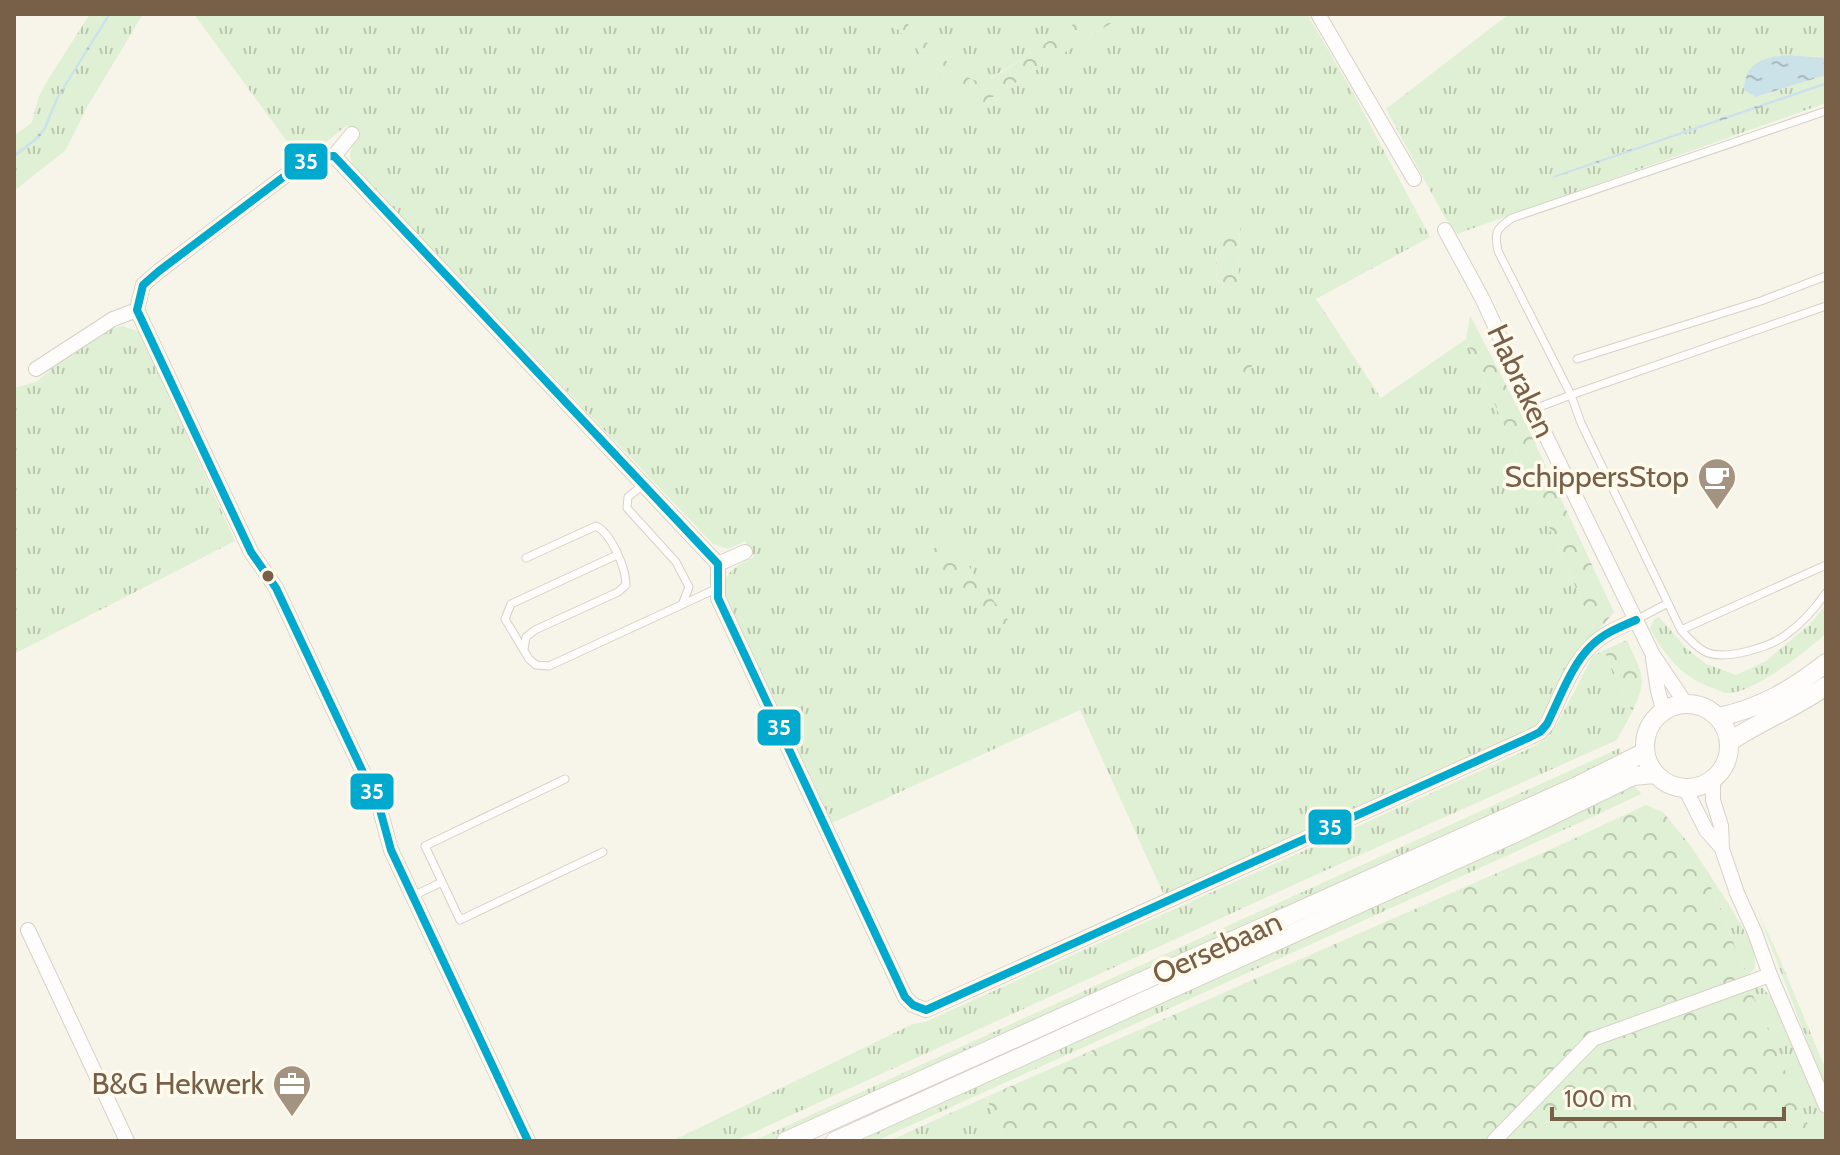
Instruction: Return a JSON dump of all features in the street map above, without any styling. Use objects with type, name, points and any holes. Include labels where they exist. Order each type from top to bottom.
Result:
[{"type":"main road","points":[[1718,717],[1747,710],[1787,691],[1826,663]]},
{"type":"main road","points":[[1729,742],[1826,686]]},
{"type":"main road","points":[[1686,704],[1703,707],[1718,717],[1729,742],[1728,756],[1713,780],[1685,788],[1669,784],[1655,774],[1645,752],[1646,737],[1652,723],[1664,712],[1686,704]]},
{"type":"main road","name":"Oersebaan","points":[[786,1141],[1563,793],[1645,752]]},
{"type":"main road","name":"Oersebaan","points":[[835,1141],[1526,828],[1633,776],[1655,774]]},
{"type":"street","points":[[1318,14],[1414,179]]},
{"type":"street","points":[[352,134],[334,156],[314,157],[298,166],[159,271],[143,285],[137,310],[251,552],[283,601],[379,806],[391,850],[526,1137],[509,1141]]},
{"type":"street","points":[[334,156],[718,564],[718,598],[905,997],[913,1005],[926,1010],[1540,732],[1590,646],[1609,632],[1636,620]]},
{"type":"street","name":"Habraken","points":[[1445,230],[1483,300],[1653,655],[1686,704]]},
{"type":"street","points":[[36,369],[113,319],[137,310]]},
{"type":"street","points":[[718,564],[745,552]]},
{"type":"street","name":"Habraken","points":[[1653,655],[1664,712]]},
{"type":"street","points":[[1713,780],[1713,800],[1721,826],[1722,849],[1770,975],[1826,1106]]},
{"type":"street","points":[[1685,788],[1706,830],[1722,849]]},
{"type":"street","points":[[28,930],[127,1141]]},
{"type":"street","points":[[1494,1141],[1593,1039],[1770,975]]},
{"type":"lane","points":[[1826,111],[1512,218],[1500,226],[1495,235],[1498,251],[1571,395],[1581,423],[1681,630],[1691,641],[1706,653],[1734,655],[1762,647],[1786,636],[1826,593]]},
{"type":"lane","points":[[1577,359],[1761,301],[1826,276]]},
{"type":"lane","points":[[1534,409],[1826,306]]},
{"type":"lane","points":[[644,485],[628,497],[627,508],[676,562],[689,587],[682,605]]},
{"type":"lane","points":[[524,649],[526,637],[535,630],[618,592],[626,585],[626,575],[606,531],[596,526],[526,558]]},
{"type":"lane","points":[[617,555],[511,604],[505,619],[529,659],[536,665],[549,666],[718,588]]},
{"type":"lane","points":[[1681,630],[1826,565]]},
{"type":"lane","points":[[1636,620],[1668,603]]},
{"type":"lane","points":[[565,779],[425,846],[460,920],[603,852]]},
{"type":"lane","points":[[413,896],[442,882]]},
{"type":"green space","points":[[90,14],[143,14],[87,107],[66,150],[14,191],[14,136],[32,122],[47,81]]},
{"type":"green space","points":[[194,14],[886,14],[975,108],[1126,14],[1307,14],[1430,237],[1316,299],[1381,398],[1466,339],[1596,633],[1579,646],[1540,719],[1527,731],[1164,895],[1080,710],[832,823],[724,592],[729,574],[754,557],[745,541],[728,549],[713,544],[356,170],[350,154],[358,137],[347,125],[324,144],[294,151]],"holes":[[[1240,224],[1238,285],[1216,295],[1217,239]],[[962,553],[972,572],[1010,624],[993,622],[974,602]]]},
{"type":"green space","points":[[886,14],[918,14],[907,23],[952,66],[978,81],[1016,64],[1089,15],[1126,14],[975,108]]},
{"type":"green space","points":[[918,14],[1091,14],[987,80],[979,82],[952,66],[906,22]]},
{"type":"green space","points":[[1509,14],[1826,14],[1826,58],[1775,57],[1757,97],[1826,75],[1826,82],[1554,178],[1826,85],[1826,103],[1457,234],[1444,216],[1386,109]]},
{"type":"green space","points":[[1240,223],[1238,285],[1229,306],[1219,302],[1216,295],[1217,239],[1226,226]]},
{"type":"green space","points":[[1470,315],[1526,424],[1614,612],[1596,633],[1466,339]]},
{"type":"green space","points":[[122,326],[140,332],[235,541],[14,654],[14,388],[36,382],[63,359]]},
{"type":"green space","points":[[1253,343],[1262,345],[1260,356],[1239,376],[1232,364],[1237,354]]},
{"type":"green space","points":[[944,543],[962,553],[972,572],[1011,624],[1001,628],[948,578],[930,551]]},
{"type":"green space","points":[[1826,605],[1826,633],[1765,679],[1727,693],[1704,685],[1685,673],[1670,658],[1650,629],[1654,619],[1659,617],[1686,648],[1706,664],[1736,675],[1766,661],[1810,624]]},
{"type":"green space","points":[[1627,640],[1642,683],[1632,712],[1604,650]]},
{"type":"green space","points":[[1604,650],[1632,712],[1617,740],[735,1141],[672,1141],[913,1024],[925,1022],[1535,746],[1547,737],[1558,722],[1593,656]]},
{"type":"green space","points":[[1620,748],[1622,760],[782,1141],[753,1141]]},
{"type":"green space","points":[[1633,783],[1641,794],[1590,818],[876,1141],[849,1141]]},
{"type":"green space","points":[[1646,805],[1663,812],[1700,860],[1815,1141],[1005,1141],[986,1097]]},
{"type":"green space","points":[[1700,860],[1754,947],[1755,968],[1747,976]]},
{"type":"green space","points":[[1758,912],[1826,1070],[1826,1090]]},
{"type":"green space","points":[[1750,988],[1763,988],[1774,1001],[1817,1104],[1826,1118],[1826,1141],[1815,1141]]},
{"type":"green space","points":[[986,1097],[1005,1141],[889,1141]]},
{"type":"water","points":[[108,14],[111,14],[59,97],[46,129],[14,158],[14,154],[43,129],[56,98]]},
{"type":"water","points":[[1786,55],[1826,58],[1826,75],[1756,97],[1744,90],[1751,68],[1762,60]]},
{"type":"water","points":[[1826,82],[1826,85],[1553,176]]},
{"type":"transit line","name":"35","points":[[528,1141],[391,850],[379,806],[276,588],[251,552],[137,310],[143,285],[159,271],[314,157],[334,156],[718,564],[718,598],[905,997],[913,1005],[926,1010],[1540,732],[1584,654],[1601,637],[1636,620]]},
{"type":"place","name":"SchippersStop","points":[[1717,511]]},
{"type":"place","name":"B&G Hekwerk","points":[[292,1118]]}]
